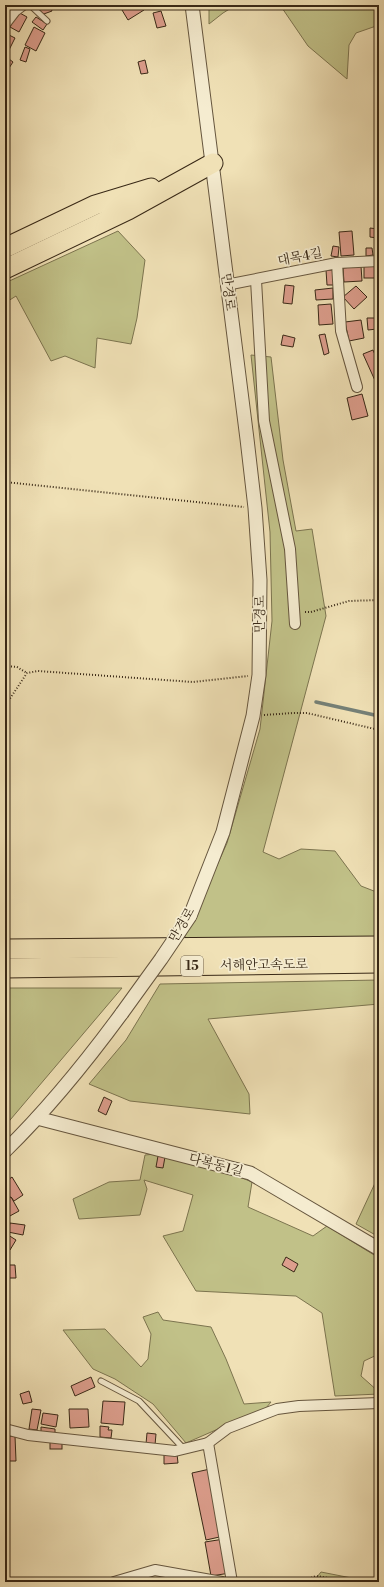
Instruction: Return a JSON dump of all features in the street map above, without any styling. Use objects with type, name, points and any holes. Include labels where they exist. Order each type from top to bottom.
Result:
[{"type":"highway","points":[[5,269],[128,210],[183,178],[213,163]]},
{"type":"highway","points":[[5,248],[95,205],[183,178]]},
{"type":"highway","name":"서해안고속도로","points":[[5,949],[379,946]]},
{"type":"highway","name":"서해안고속도로","points":[[5,968],[379,964]]},
{"type":"street","points":[[5,24],[15,11],[23,5]]},
{"type":"street","name":"만경로","points":[[5,1151],[37,1118],[90,1057],[161,959],[190,916],[223,832],[253,716],[259,675],[260,580],[255,508],[226,286],[213,163],[192,5]]},
{"type":"street","name":"대목4길","points":[[226,286],[338,263],[379,261]]},
{"type":"street","points":[[338,263],[340,331],[357,386]]},
{"type":"street","points":[[256,280],[264,421],[290,549],[295,624]]},
{"type":"street","name":"다복동1길","points":[[37,1118],[250,1174],[379,1248]]},
{"type":"street","points":[[5,1429],[43,1437],[175,1451],[208,1443],[228,1428],[277,1409],[299,1406],[379,1403]]},
{"type":"street","points":[[208,1443],[232,1582]]},
{"type":"street","points":[[114,1582],[155,1570],[222,1582]]},
{"type":"lane","points":[[30,5],[47,21]]},
{"type":"lane","points":[[101,1381],[139,1401],[184,1449]]},
{"type":"path","points":[[5,482],[255,508]]},
{"type":"path","points":[[294,613],[312,612],[349,601],[379,600]]},
{"type":"path","points":[[5,666],[17,667],[27,673],[38,671],[193,682],[259,675]]},
{"type":"path","points":[[5,706],[27,673]]},
{"type":"path","points":[[253,716],[293,713],[307,714],[379,730]]},
{"type":"path","points":[[300,1582],[316,1576],[356,1582]]},
{"type":"green space","points":[[209,5],[236,5],[209,24]]},
{"type":"green space","points":[[280,5],[379,5],[379,25],[356,33],[349,45],[347,79],[308,46]]},
{"type":"green space","points":[[118,231],[145,260],[137,318],[131,344],[97,338],[95,368],[65,356],[51,361],[16,296],[5,303],[5,283]]},
{"type":"green space","points":[[251,355],[271,357],[283,460],[296,531],[312,529],[326,616],[263,852],[279,859],[301,849],[335,851],[361,886],[379,893],[379,937],[183,941],[227,843],[260,729],[272,621],[270,532]]},
{"type":"green space","points":[[379,980],[379,1004],[208,1019],[249,1094],[250,1114],[130,1101],[89,1084],[126,1040],[160,984]]},
{"type":"green space","points":[[5,988],[122,988],[5,1126]]},
{"type":"green space","points":[[156,1154],[230,1173],[252,1182],[248,1207],[313,1236],[327,1226],[379,1258],[379,1354],[364,1361],[361,1376],[379,1392],[379,1394],[335,1396],[322,1313],[296,1296],[196,1291],[163,1236],[183,1231],[193,1195],[144,1180],[147,1189],[140,1215],[79,1219],[73,1199],[109,1182],[140,1180],[145,1155]]},
{"type":"green space","points":[[376,1181],[379,1188],[379,1237],[356,1224]]},
{"type":"green space","points":[[158,1312],[163,1320],[211,1327],[244,1404],[271,1402],[266,1408],[186,1443],[153,1404],[115,1379],[93,1369],[63,1330],[105,1329],[141,1367],[148,1359],[151,1334],[143,1317]]},
{"type":"green space","points":[[321,1572],[372,1582],[313,1582]]},
{"type":"building","points":[[5,5],[11,6],[9,12],[5,11]]},
{"type":"building","points":[[38,5],[50,5],[52,11],[41,15]]},
{"type":"building","points":[[119,5],[141,5],[144,10],[128,20]]},
{"type":"building","points":[[161,11],[166,26],[157,28],[153,13]]},
{"type":"building","points":[[18,12],[27,17],[19,32],[10,27]]},
{"type":"building","points":[[36,17],[47,24],[43,30],[32,22]]},
{"type":"building","points":[[34,27],[45,33],[36,51],[25,45]]},
{"type":"building","points":[[5,33],[15,38],[7,54],[5,53]]},
{"type":"building","points":[[25,47],[30,49],[26,62],[20,60]]},
{"type":"building","points":[[5,56],[13,62],[9,68],[5,64]]},
{"type":"building","points":[[145,60],[148,73],[141,74],[138,62]]},
{"type":"building","points":[[370,228],[378,229],[377,238],[370,237]]},
{"type":"building","points":[[352,231],[354,255],[341,256],[339,232]]},
{"type":"building","points":[[333,246],[339,247],[338,257],[331,256]]},
{"type":"building","points":[[366,248],[372,248],[373,255],[366,256]]},
{"type":"building","points":[[361,266],[362,281],[344,282],[343,268]]},
{"type":"building","points":[[364,266],[379,266],[379,278],[364,278]]},
{"type":"building","points":[[326,270],[333,270],[334,285],[327,285]]},
{"type":"building","points":[[285,285],[294,286],[292,304],[283,303]]},
{"type":"building","points":[[356,286],[367,297],[354,309],[343,297]]},
{"type":"building","points":[[333,288],[333,299],[316,300],[315,290]]},
{"type":"building","points":[[331,304],[333,324],[319,325],[318,305]]},
{"type":"building","points":[[367,318],[376,318],[377,329],[368,330]]},
{"type":"building","points":[[361,320],[364,338],[349,341],[345,322]]},
{"type":"building","points":[[325,334],[329,353],[324,355],[319,335]]},
{"type":"building","points":[[283,335],[295,338],[293,347],[281,345]]},
{"type":"building","points":[[373,350],[379,364],[379,383],[377,385],[363,354]]},
{"type":"building","points":[[362,394],[368,416],[352,420],[347,398]]},
{"type":"building","points":[[104,1097],[112,1101],[106,1115],[98,1111]]},
{"type":"building","points":[[158,1156],[165,1157],[163,1168],[156,1167]]},
{"type":"building","points":[[12,1177],[23,1195],[14,1201],[11,1197],[5,1200],[5,1182]]},
{"type":"building","points":[[11,1197],[19,1211],[8,1217],[5,1211],[5,1200]]},
{"type":"building","points":[[10,1223],[25,1225],[23,1235],[8,1232]]},
{"type":"building","points":[[5,1233],[16,1240],[10,1250],[5,1247]]},
{"type":"building","points":[[286,1257],[298,1264],[294,1272],[282,1265]]},
{"type":"building","points":[[5,1265],[15,1265],[16,1278],[5,1278]]},
{"type":"building","points":[[91,1377],[95,1387],[75,1396],[71,1386]]},
{"type":"building","points":[[29,1391],[32,1402],[23,1404],[20,1394]]},
{"type":"building","points":[[103,1401],[125,1402],[123,1425],[101,1423]]},
{"type":"building","points":[[32,1409],[41,1410],[37,1430],[29,1429]]},
{"type":"building","points":[[69,1409],[88,1409],[89,1427],[70,1428]]},
{"type":"building","points":[[43,1413],[58,1415],[56,1427],[41,1424]]},
{"type":"building","points":[[100,1426],[109,1427],[108,1430],[112,1430],[111,1438],[100,1437]]},
{"type":"building","points":[[41,1427],[55,1429],[55,1435],[41,1434]]},
{"type":"building","points":[[147,1433],[156,1434],[155,1445],[146,1444]]},
{"type":"building","points":[[5,1436],[15,1436],[16,1461],[5,1461]]},
{"type":"building","points":[[50,1442],[62,1442],[62,1449],[50,1449]]},
{"type":"building","points":[[177,1454],[178,1463],[164,1464],[164,1455]]},
{"type":"building","points":[[210,1469],[224,1536],[206,1540],[192,1473]]},
{"type":"building","points":[[224,1539],[230,1573],[211,1576],[205,1542]]},
{"type":"waterway","points":[[316,702],[379,716]]}]
